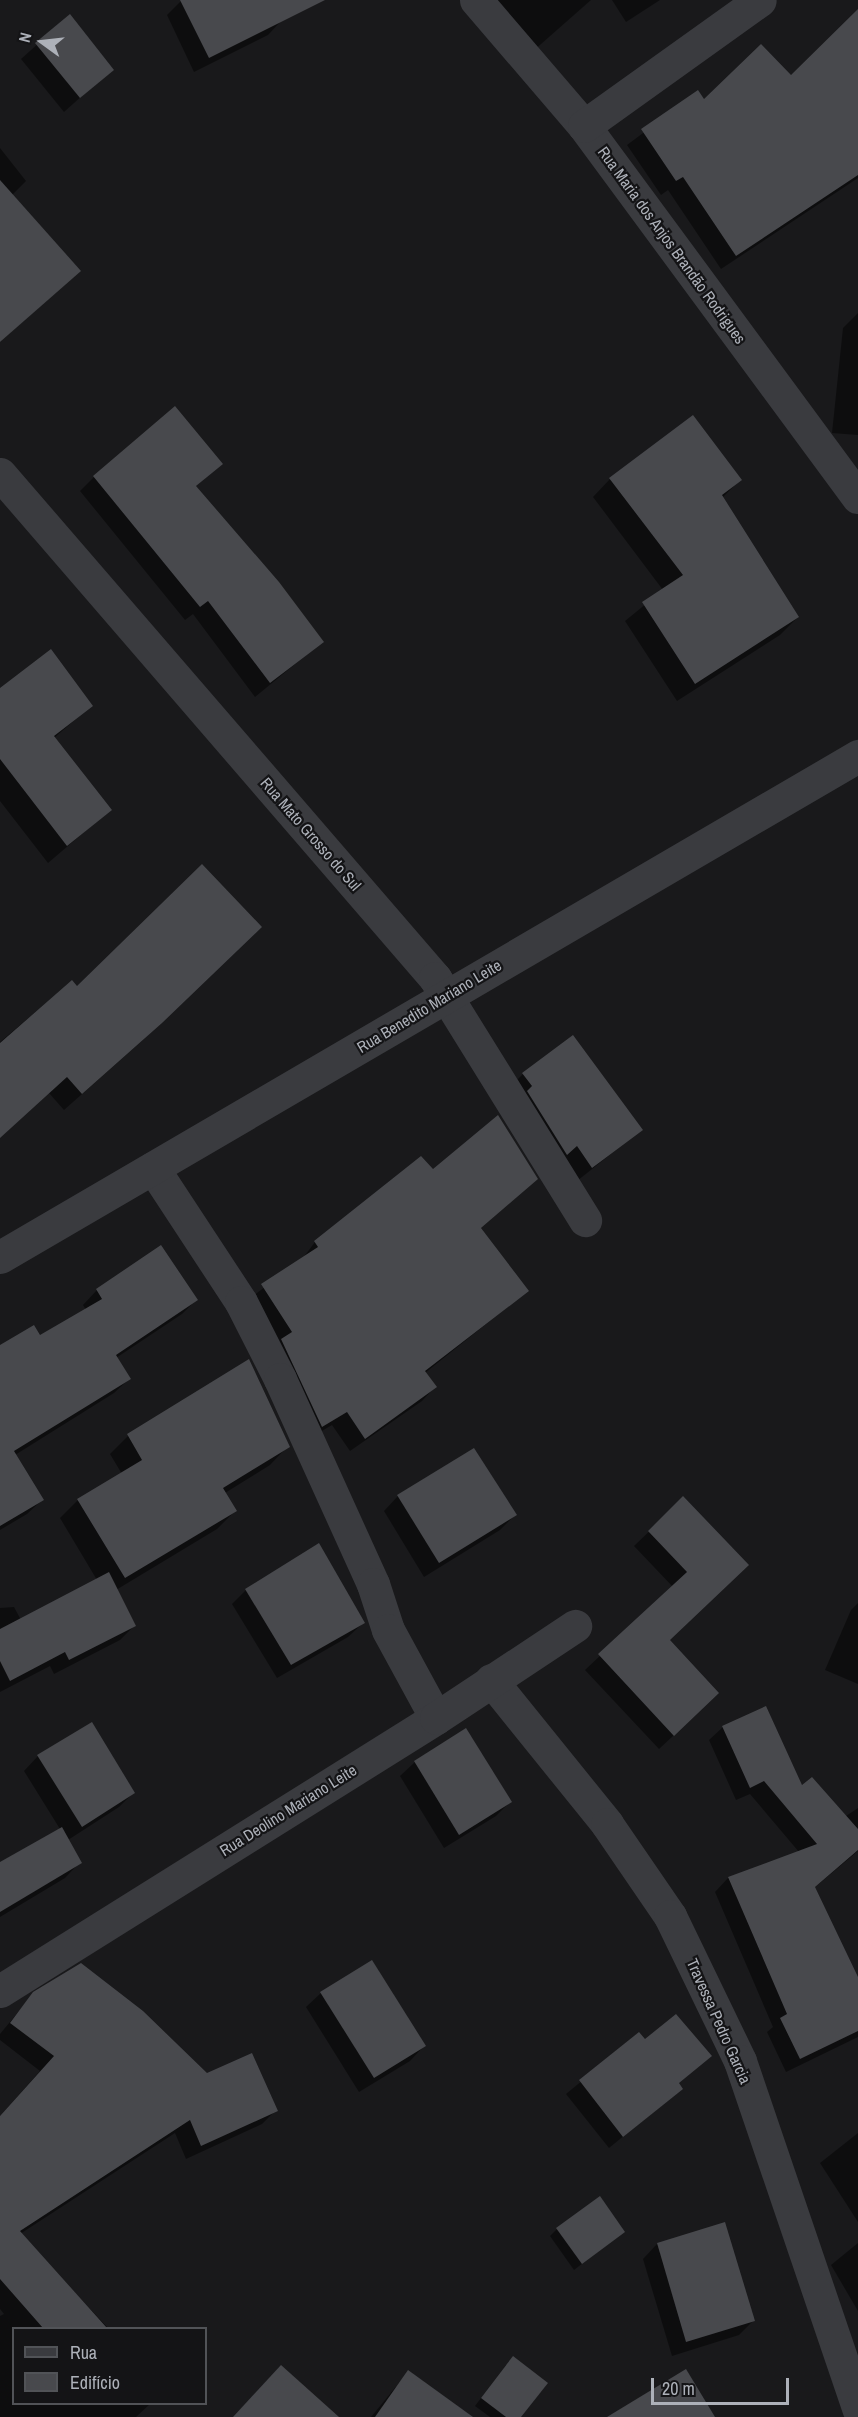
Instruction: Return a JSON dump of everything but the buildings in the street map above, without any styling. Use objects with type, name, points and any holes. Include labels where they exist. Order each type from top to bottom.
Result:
[{"type":"street","name":"Rua Maria dos Anjos Brandão Rodrigues","points":[[476,0],[584,126],[858,497]]},
{"type":"street","points":[[584,126],[760,0]]},
{"type":"street","name":"Rua Mato Grosso do Sul","points":[[0,474],[448,994],[585,1220]]},
{"type":"street","name":"Rua Benedito Mariano Leite","points":[[0,1257],[858,756]]},
{"type":"street","points":[[153,1168],[240,1302],[280,1379],[373,1584],[388,1630],[436,1718]]},
{"type":"street","name":"Rua Deolino Mariano Leite","points":[[0,1991],[436,1718],[574,1626]]},
{"type":"street","name":"Travessa Pedro Garcia","points":[[491,1680],[608,1824],[670,1916],[740,2061],[858,2408]]}]
